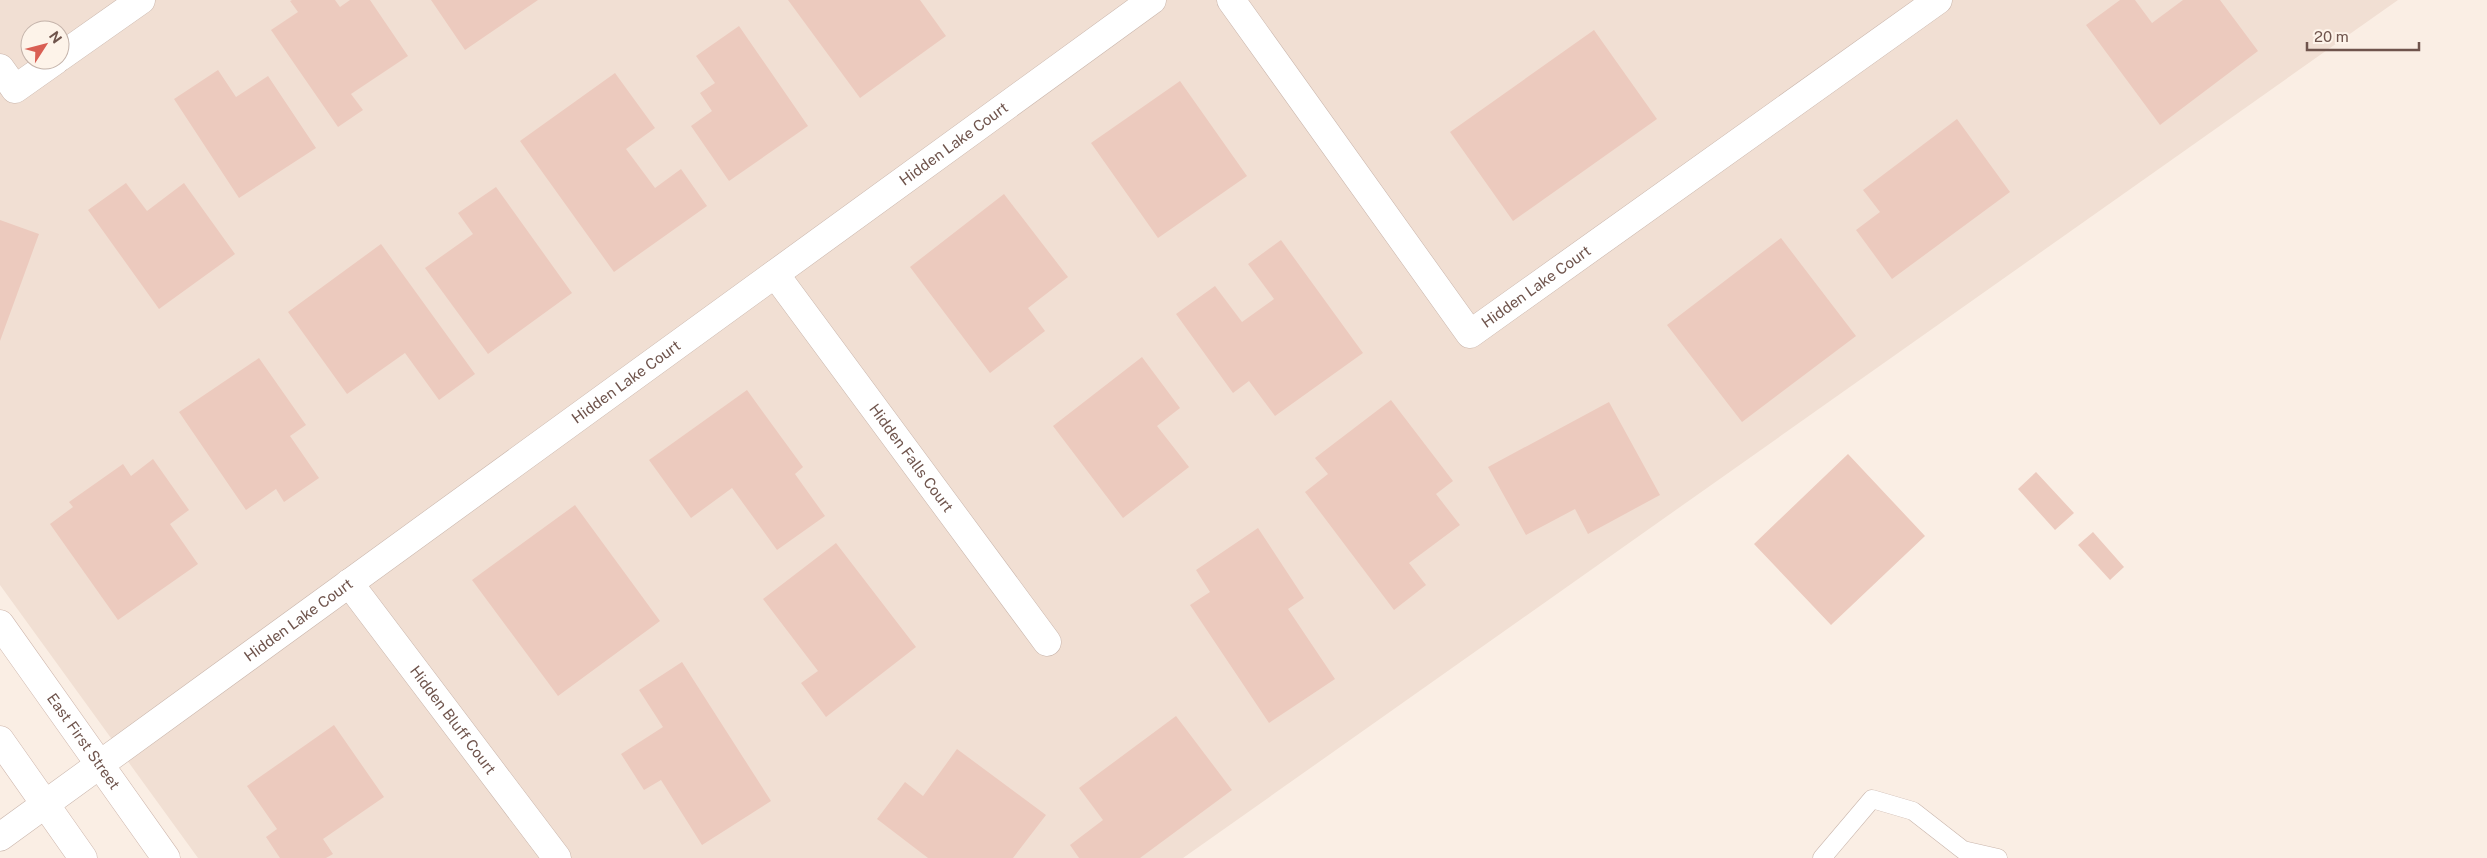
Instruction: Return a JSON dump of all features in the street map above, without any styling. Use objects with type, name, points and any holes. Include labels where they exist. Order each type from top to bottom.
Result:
[{"type":"street","points":[[70,50],[141,0]]},
{"type":"street","name":"Hidden Lake Court","points":[[0,836],[1152,0]]},
{"type":"street","name":"Hidden Lake Court","points":[[1231,0],[1470,334],[1938,0]]},
{"type":"street","points":[[7,78],[29,70]]},
{"type":"street","name":"Hidden Falls Court","points":[[775,274],[1047,642]]},
{"type":"street","name":"Hidden Bluff Court","points":[[349,583],[557,858]]},
{"type":"street","name":"East First Street","points":[[0,624],[166,858]]},
{"type":"street","points":[[0,740],[84,858]]},
{"type":"lane","points":[[1822,858],[1872,799],[1914,811],[1962,850],[1998,858]]},
{"type":"shaded area","points":[[0,0],[2398,0],[1183,858],[198,858],[0,585]]},
{"type":"building","points":[[335,0],[340,7],[350,0],[370,0],[408,56],[351,94],[363,110],[338,127],[271,30],[298,12],[290,1]]},
{"type":"building","points":[[431,0],[538,0],[465,50]]},
{"type":"building","points":[[788,0],[920,0],[946,36],[860,98]]},
{"type":"building","points":[[2120,0],[2135,0],[2152,23],[2183,0],[2220,0],[2258,51],[2160,125],[2086,25]]},
{"type":"building","points":[[739,26],[808,126],[729,181],[691,126],[712,111],[700,93],[715,83],[696,56]]},
{"type":"building","points":[[1594,30],[1657,119],[1513,221],[1450,132]]},
{"type":"building","points":[[218,70],[236,97],[268,76],[316,148],[239,198],[174,99]]},
{"type":"building","points":[[615,73],[655,128],[626,149],[655,188],[681,169],[707,206],[614,272],[520,141]]},
{"type":"building","points":[[1180,81],[1247,176],[1158,238],[1091,143]]},
{"type":"building","points":[[1957,119],[2010,192],[1892,279],[1856,230],[1880,212],[1863,190]]},
{"type":"building","points":[[126,183],[147,211],[184,183],[235,254],[159,309],[88,210]]},
{"type":"building","points":[[496,187],[572,293],[488,354],[425,268],[473,234],[458,213]]},
{"type":"building","points":[[1004,194],[1068,277],[1028,308],[1045,331],[990,373],[910,267]]},
{"type":"building","points":[[0,220],[39,234],[0,341]]},
{"type":"building","points":[[1781,238],[1856,336],[1742,422],[1667,325]]},
{"type":"building","points":[[1281,240],[1363,353],[1275,416],[1249,381],[1233,393],[1176,314],[1215,286],[1242,322],[1274,299],[1248,264]]},
{"type":"building","points":[[381,244],[475,374],[439,400],[405,353],[347,394],[288,312]]},
{"type":"building","points":[[1142,357],[1180,408],[1157,426],[1189,467],[1123,518],[1053,426]]},
{"type":"building","points":[[259,358],[306,425],[290,436],[319,478],[284,502],[276,489],[246,510],[179,412]]},
{"type":"building","points":[[747,390],[803,467],[795,474],[825,516],[777,550],[732,488],[691,518],[649,460]]},
{"type":"building","points":[[1391,400],[1453,481],[1436,494],[1460,525],[1409,563],[1426,585],[1394,610],[1305,492],[1328,474],[1315,458]]},
{"type":"building","points":[[1609,402],[1660,495],[1588,534],[1575,509],[1526,535],[1488,467]]},
{"type":"building","points":[[1848,454],[1925,536],[1831,625],[1754,544]]},
{"type":"building","points":[[153,459],[189,510],[170,524],[198,564],[118,620],[50,524],[73,507],[69,502],[123,464],[131,476]]},
{"type":"building","points":[[2036,472],[2074,513],[2055,530],[2018,489]]},
{"type":"building","points":[[575,505],[660,621],[558,696],[472,580]]},
{"type":"building","points":[[1258,528],[1304,598],[1288,609],[1335,679],[1269,723],[1190,605],[1210,592],[1196,570]]},
{"type":"building","points":[[2093,532],[2124,567],[2110,580],[2078,545]]},
{"type":"building","points":[[836,543],[916,647],[826,717],[801,683],[818,671],[763,599]]},
{"type":"building","points":[[682,662],[771,801],[702,845],[661,780],[644,790],[621,754],[663,727],[639,690]]},
{"type":"building","points":[[1176,716],[1232,790],[1140,858],[1079,858],[1070,845],[1103,820],[1079,788]]},
{"type":"building","points":[[334,725],[384,797],[323,839],[333,854],[326,858],[280,858],[266,837],[277,829],[247,786]]},
{"type":"building","points":[[957,749],[1046,815],[1013,858],[928,858],[877,819],[905,782],[923,796]]}]
